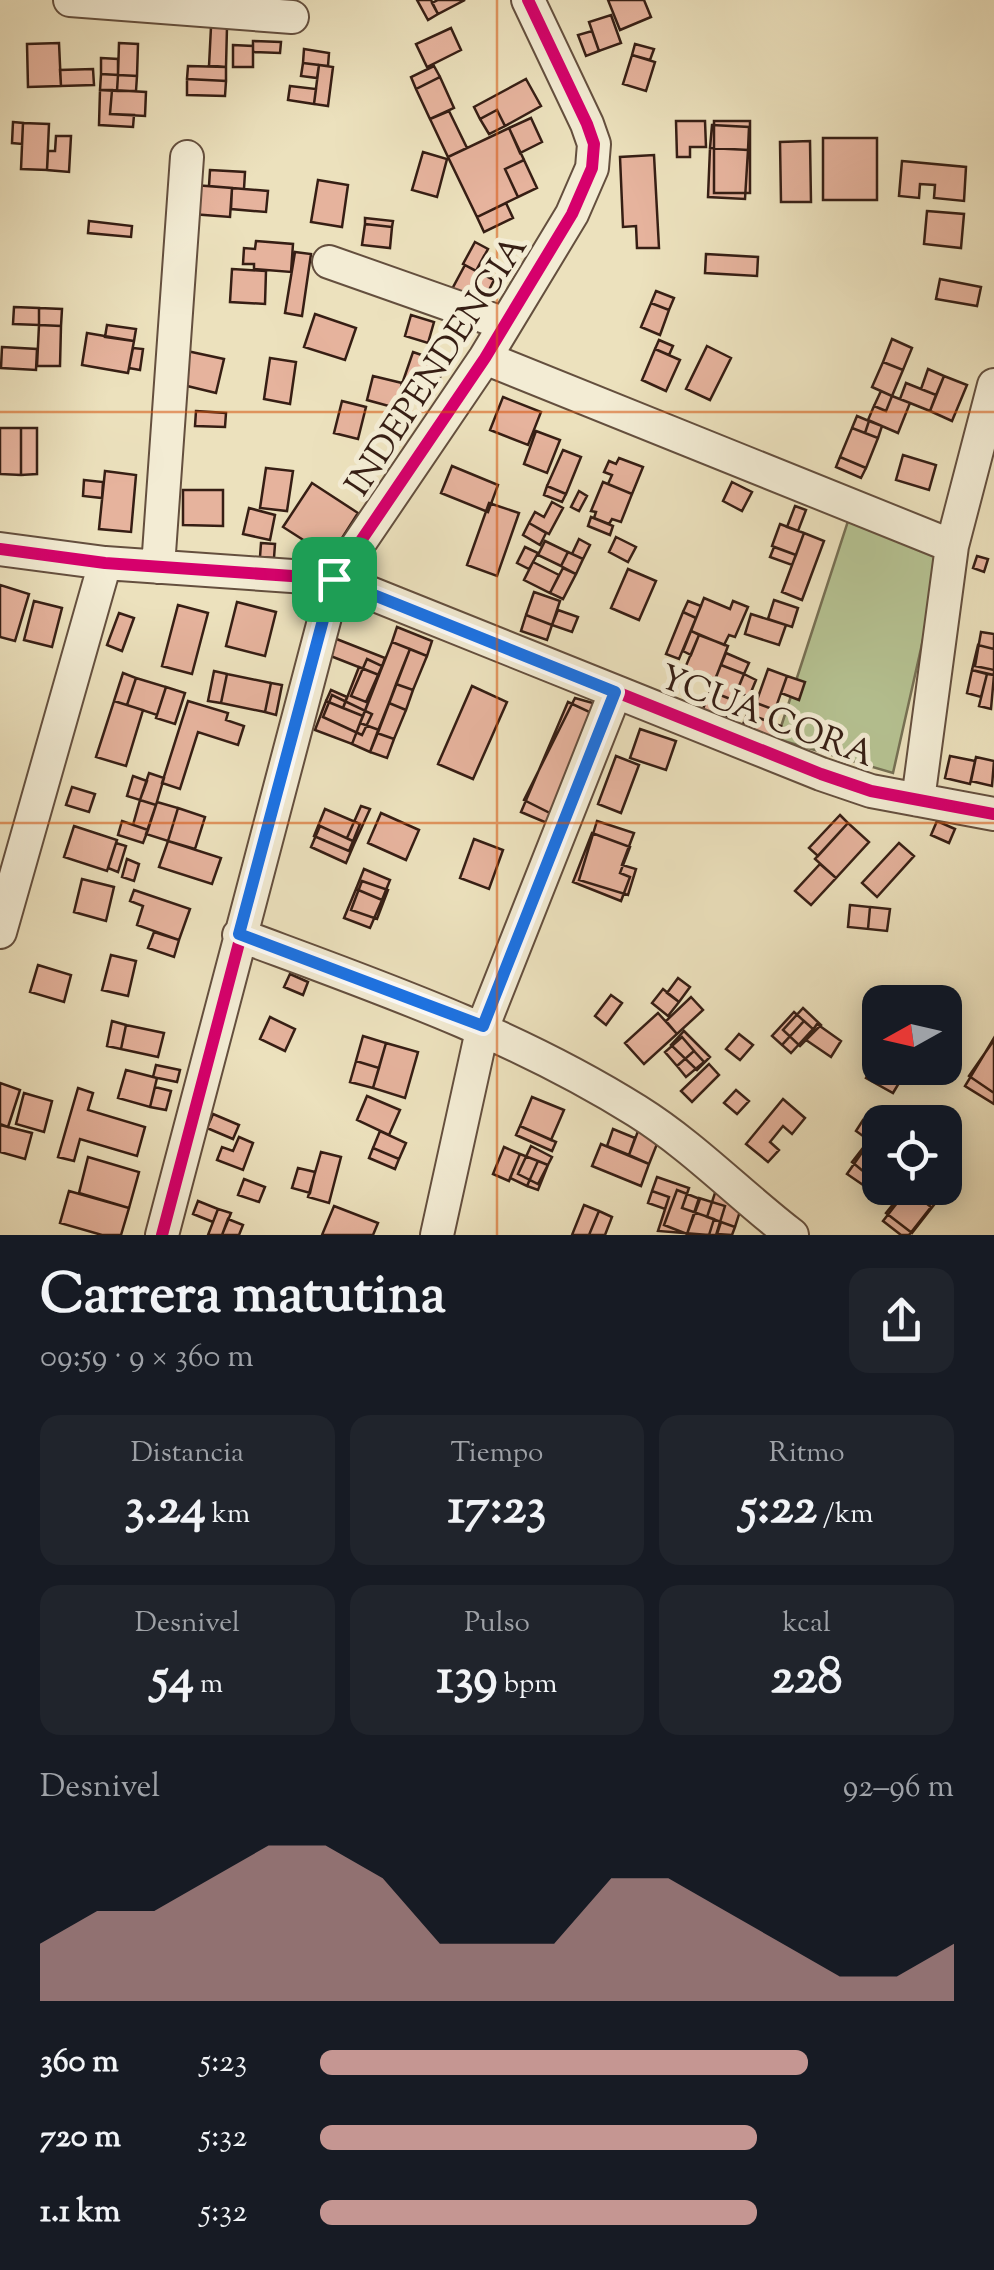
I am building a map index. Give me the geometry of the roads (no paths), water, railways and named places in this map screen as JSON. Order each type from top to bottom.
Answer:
[{"type":"street","points":[[70,0],[292,17]]},
{"type":"street","name":"INDEPENDENCIA","points":[[162,1235],[334,579],[486,358],[572,214],[592,168],[594,144],[528,0]]},
{"type":"street","points":[[158,568],[187,157]]},
{"type":"street","points":[[329,262],[505,324]]},
{"type":"street","points":[[486,358],[952,546]]},
{"type":"street","points":[[918,800],[952,546],[994,385]]},
{"type":"street","name":"YCUA CORA","points":[[0,549],[158,568],[334,579],[820,774],[872,791],[994,814]]},
{"type":"street","points":[[0,932],[105,563]]},
{"type":"street","points":[[437,1235],[483,1026],[615,692]]},
{"type":"street","points":[[239,934],[483,1026],[640,1112],[761,1224],[792,1235]]}]
